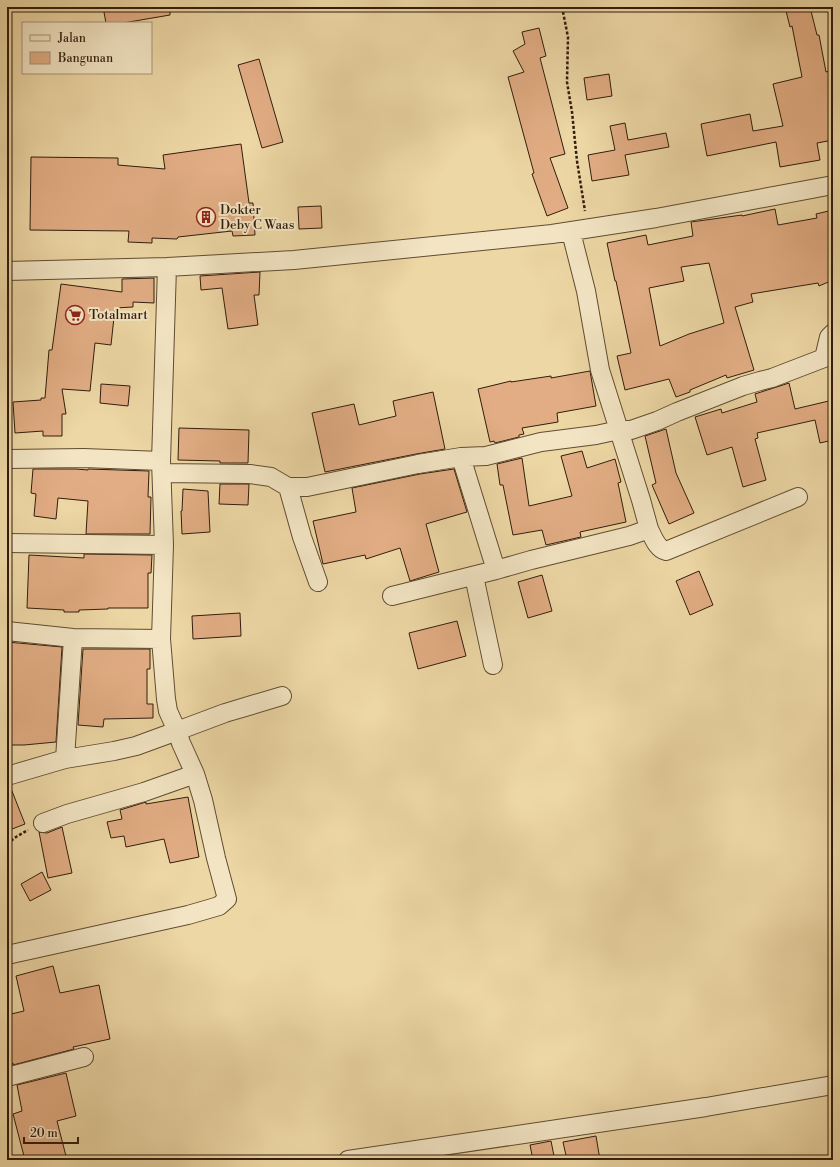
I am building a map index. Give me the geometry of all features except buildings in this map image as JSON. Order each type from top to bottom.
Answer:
[{"type":"street","points":[[7,271],[167,267],[294,260],[571,232],[656,218],[833,185]]},
{"type":"street","points":[[571,232],[586,291],[600,370],[649,529],[658,547],[666,551],[798,497]]},
{"type":"street","points":[[7,955],[188,915],[219,906],[227,899],[203,800],[195,774],[168,711],[166,699],[161,639],[164,544],[162,467],[167,267]]},
{"type":"street","points":[[7,460],[84,458],[162,467],[250,474],[271,477],[288,487],[307,487],[418,464],[461,457],[486,456],[541,442],[596,435],[619,430],[631,430],[743,386],[772,378],[824,358],[829,337],[833,333]]},
{"type":"street","points":[[461,457],[496,570]]},
{"type":"street","points":[[288,487],[302,537],[318,582]]},
{"type":"street","points":[[392,596],[629,536],[649,529]]},
{"type":"street","points":[[7,543],[164,544]]},
{"type":"street","points":[[474,576],[493,665]]},
{"type":"street","points":[[7,631],[74,638],[161,639]]},
{"type":"street","points":[[65,759],[74,638]]},
{"type":"street","points":[[7,776],[65,759],[136,746],[225,713],[282,696]]},
{"type":"street","points":[[43,823],[67,814],[144,792],[195,774]]},
{"type":"street","points":[[7,1077],[84,1057]]},
{"type":"street","points":[[348,1160],[706,1107],[833,1085]]},
{"type":"path","points":[[562,7],[568,37],[567,82],[588,230]]},
{"type":"path","points":[[7,844],[16,837],[43,823]]},
{"type":"place","name":"Dokter Deby C Waas","points":[[206,217]]},
{"type":"place","name":"Totalmart","points":[[75,315]]}]
